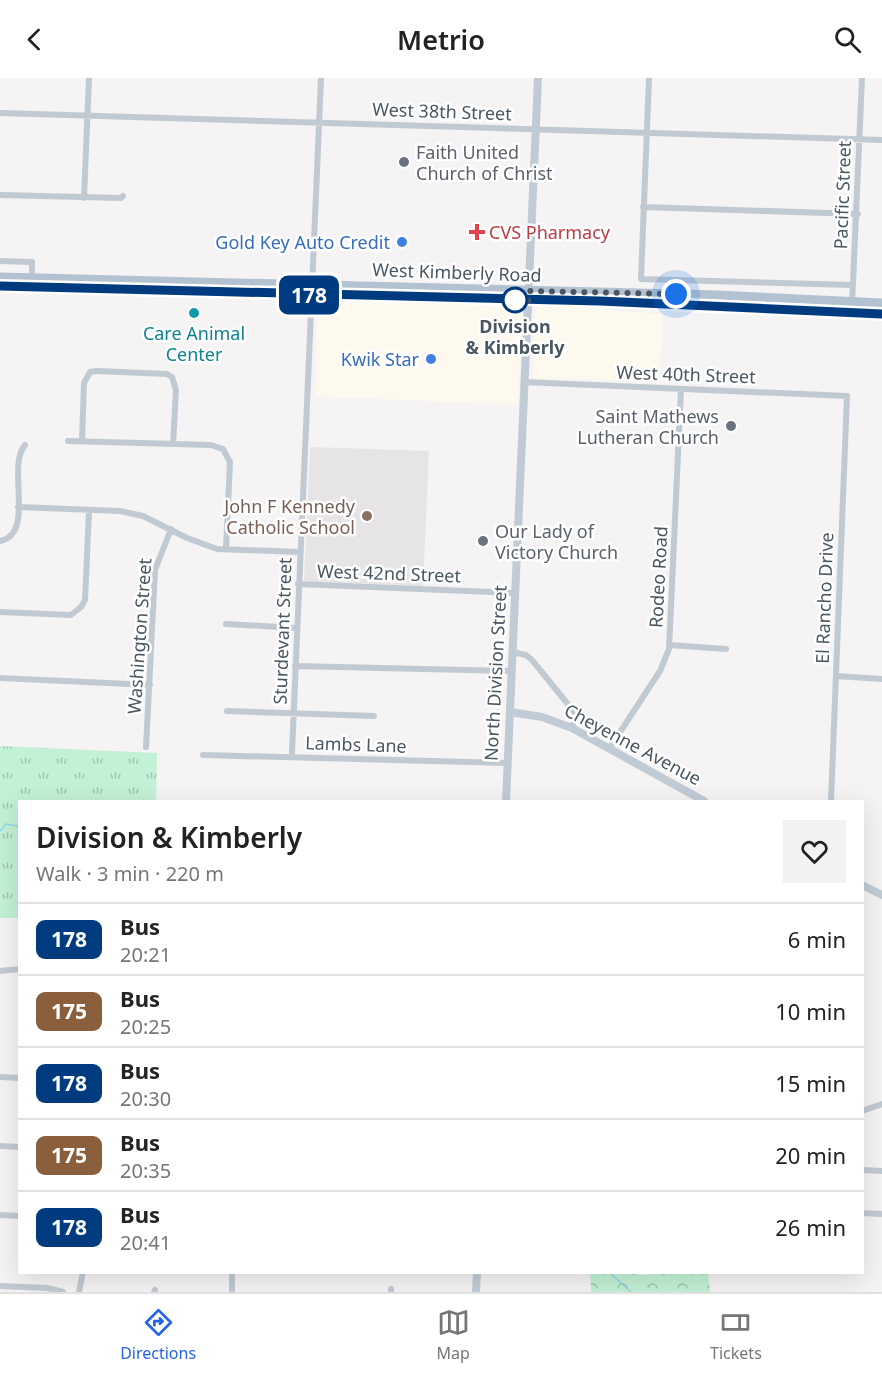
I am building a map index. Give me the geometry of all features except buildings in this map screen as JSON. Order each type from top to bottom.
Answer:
[{"type":"main road","name":"North Division Street","points":[[506,800],[538,78]]},
{"type":"main road","name":"West Kimberly Road","points":[[0,277],[313,285],[882,314]]},
{"type":"main road","name":"West Kimberly Road","points":[[0,286],[312,295],[529,296],[882,303]]},
{"type":"main road","name":"Cheyenne Avenue","points":[[510,712],[542,717],[572,728],[702,800]]},
{"type":"main road","points":[[864,886],[882,895]]},
{"type":"main road","points":[[476,1292],[477,1274]]},
{"type":"street","points":[[84,198],[89,78]]},
{"type":"street","name":"Sturdevant Street","points":[[292,753],[321,78]]},
{"type":"street","points":[[649,78],[640,279],[853,285]]},
{"type":"street","name":"Pacific Street","points":[[852,313],[862,78]]},
{"type":"street","name":"West 38th Street","points":[[0,113],[882,140]]},
{"type":"street","points":[[0,195],[84,198],[121,198],[123,196]]},
{"type":"street","points":[[643,207],[858,214]]},
{"type":"street","points":[[0,261],[32,262],[32,278]]},
{"type":"street","points":[[82,441],[84,382],[90,372],[167,374],[172,377],[176,390],[173,444]]},
{"type":"street","name":"West 40th Street","points":[[524,382],[847,396]]},
{"type":"street","name":"Rodeo Road","points":[[609,749],[660,671],[669,645],[681,388]]},
{"type":"street","name":"El Rancho Drive","points":[[831,800],[847,396]]},
{"type":"street","points":[[68,441],[211,445],[223,448],[228,455],[226,549]]},
{"type":"street","points":[[0,541],[14,533],[17,526],[19,458],[25,445]]},
{"type":"street","points":[[18,507],[120,511],[143,516],[203,545],[226,549],[300,552]]},
{"type":"street","points":[[0,612],[71,615],[81,607],[85,600],[89,511]]},
{"type":"street","name":"Washington Street","points":[[146,747],[155,570],[171,529]]},
{"type":"street","name":"West 42nd Street","points":[[298,584],[514,593]]},
{"type":"street","points":[[226,624],[296,628]]},
{"type":"street","points":[[669,645],[726,649]]},
{"type":"street","points":[[512,652],[526,655],[532,660],[576,714],[572,728]]},
{"type":"street","points":[[295,666],[511,671]]},
{"type":"street","points":[[836,676],[882,678]]},
{"type":"street","points":[[0,678],[150,685]]},
{"type":"street","points":[[227,711],[374,716]]},
{"type":"street","name":"Lambs Lane","points":[[203,754],[507,763]]},
{"type":"street","points":[[0,970],[18,969]]},
{"type":"street","points":[[0,1077],[18,1078]]},
{"type":"street","points":[[864,1110],[882,1104]]},
{"type":"street","points":[[0,1146],[18,1147]]},
{"type":"street","points":[[864,1170],[882,1171]]},
{"type":"street","points":[[864,1213],[882,1214]]},
{"type":"street","points":[[0,1215],[18,1216]]},
{"type":"street","points":[[79,1292],[83,1274]]},
{"type":"street","points":[[232,1274],[232,1292]]},
{"type":"street","points":[[0,1286],[47,1288],[63,1292]]},
{"type":"shaded area","points":[[317,299],[522,304],[518,405],[315,396]]},
{"type":"shaded area","points":[[535,304],[663,314],[659,382],[533,378]]},
{"type":"shaded area","name":"John F Kennedy Catholic School","points":[[310,447],[429,451],[423,586],[304,581]]},
{"type":"green space","points":[[0,746],[157,753],[156,800],[18,800],[18,918],[0,918]]},
{"type":"green space","points":[[590,1274],[708,1274],[710,1292],[591,1292]]},
{"type":"waterway","points":[[0,831],[6,824],[18,827]]},
{"type":"waterway","points":[[611,1274],[631,1292]]},
{"type":"bus line","name":"178","points":[[0,286],[600,301],[750,306],[882,314]]},
{"type":"place","name":"Faith United Church of Christ","points":[[404,162]]},
{"type":"place","name":"CVS Pharmacy","points":[[477,232]]},
{"type":"place","name":"Gold Key Auto Credit","points":[[402,242]]},
{"type":"place","name":"Division & Kimberly","points":[[515,300]]},
{"type":"place","name":"Care Animal Center","points":[[194,313]]},
{"type":"place","name":"Kwik Star","points":[[431,359]]},
{"type":"place","name":"Saint Mathews Lutheran Church","points":[[731,426]]},
{"type":"place","name":"John F Kennedy Catholic School","points":[[367,516]]},
{"type":"place","name":"Our Lady of Victory Church","points":[[483,541]]},
{"type":"route","points":[[515,300],[511,300],[528,301],[529,291],[676,294]]}]
